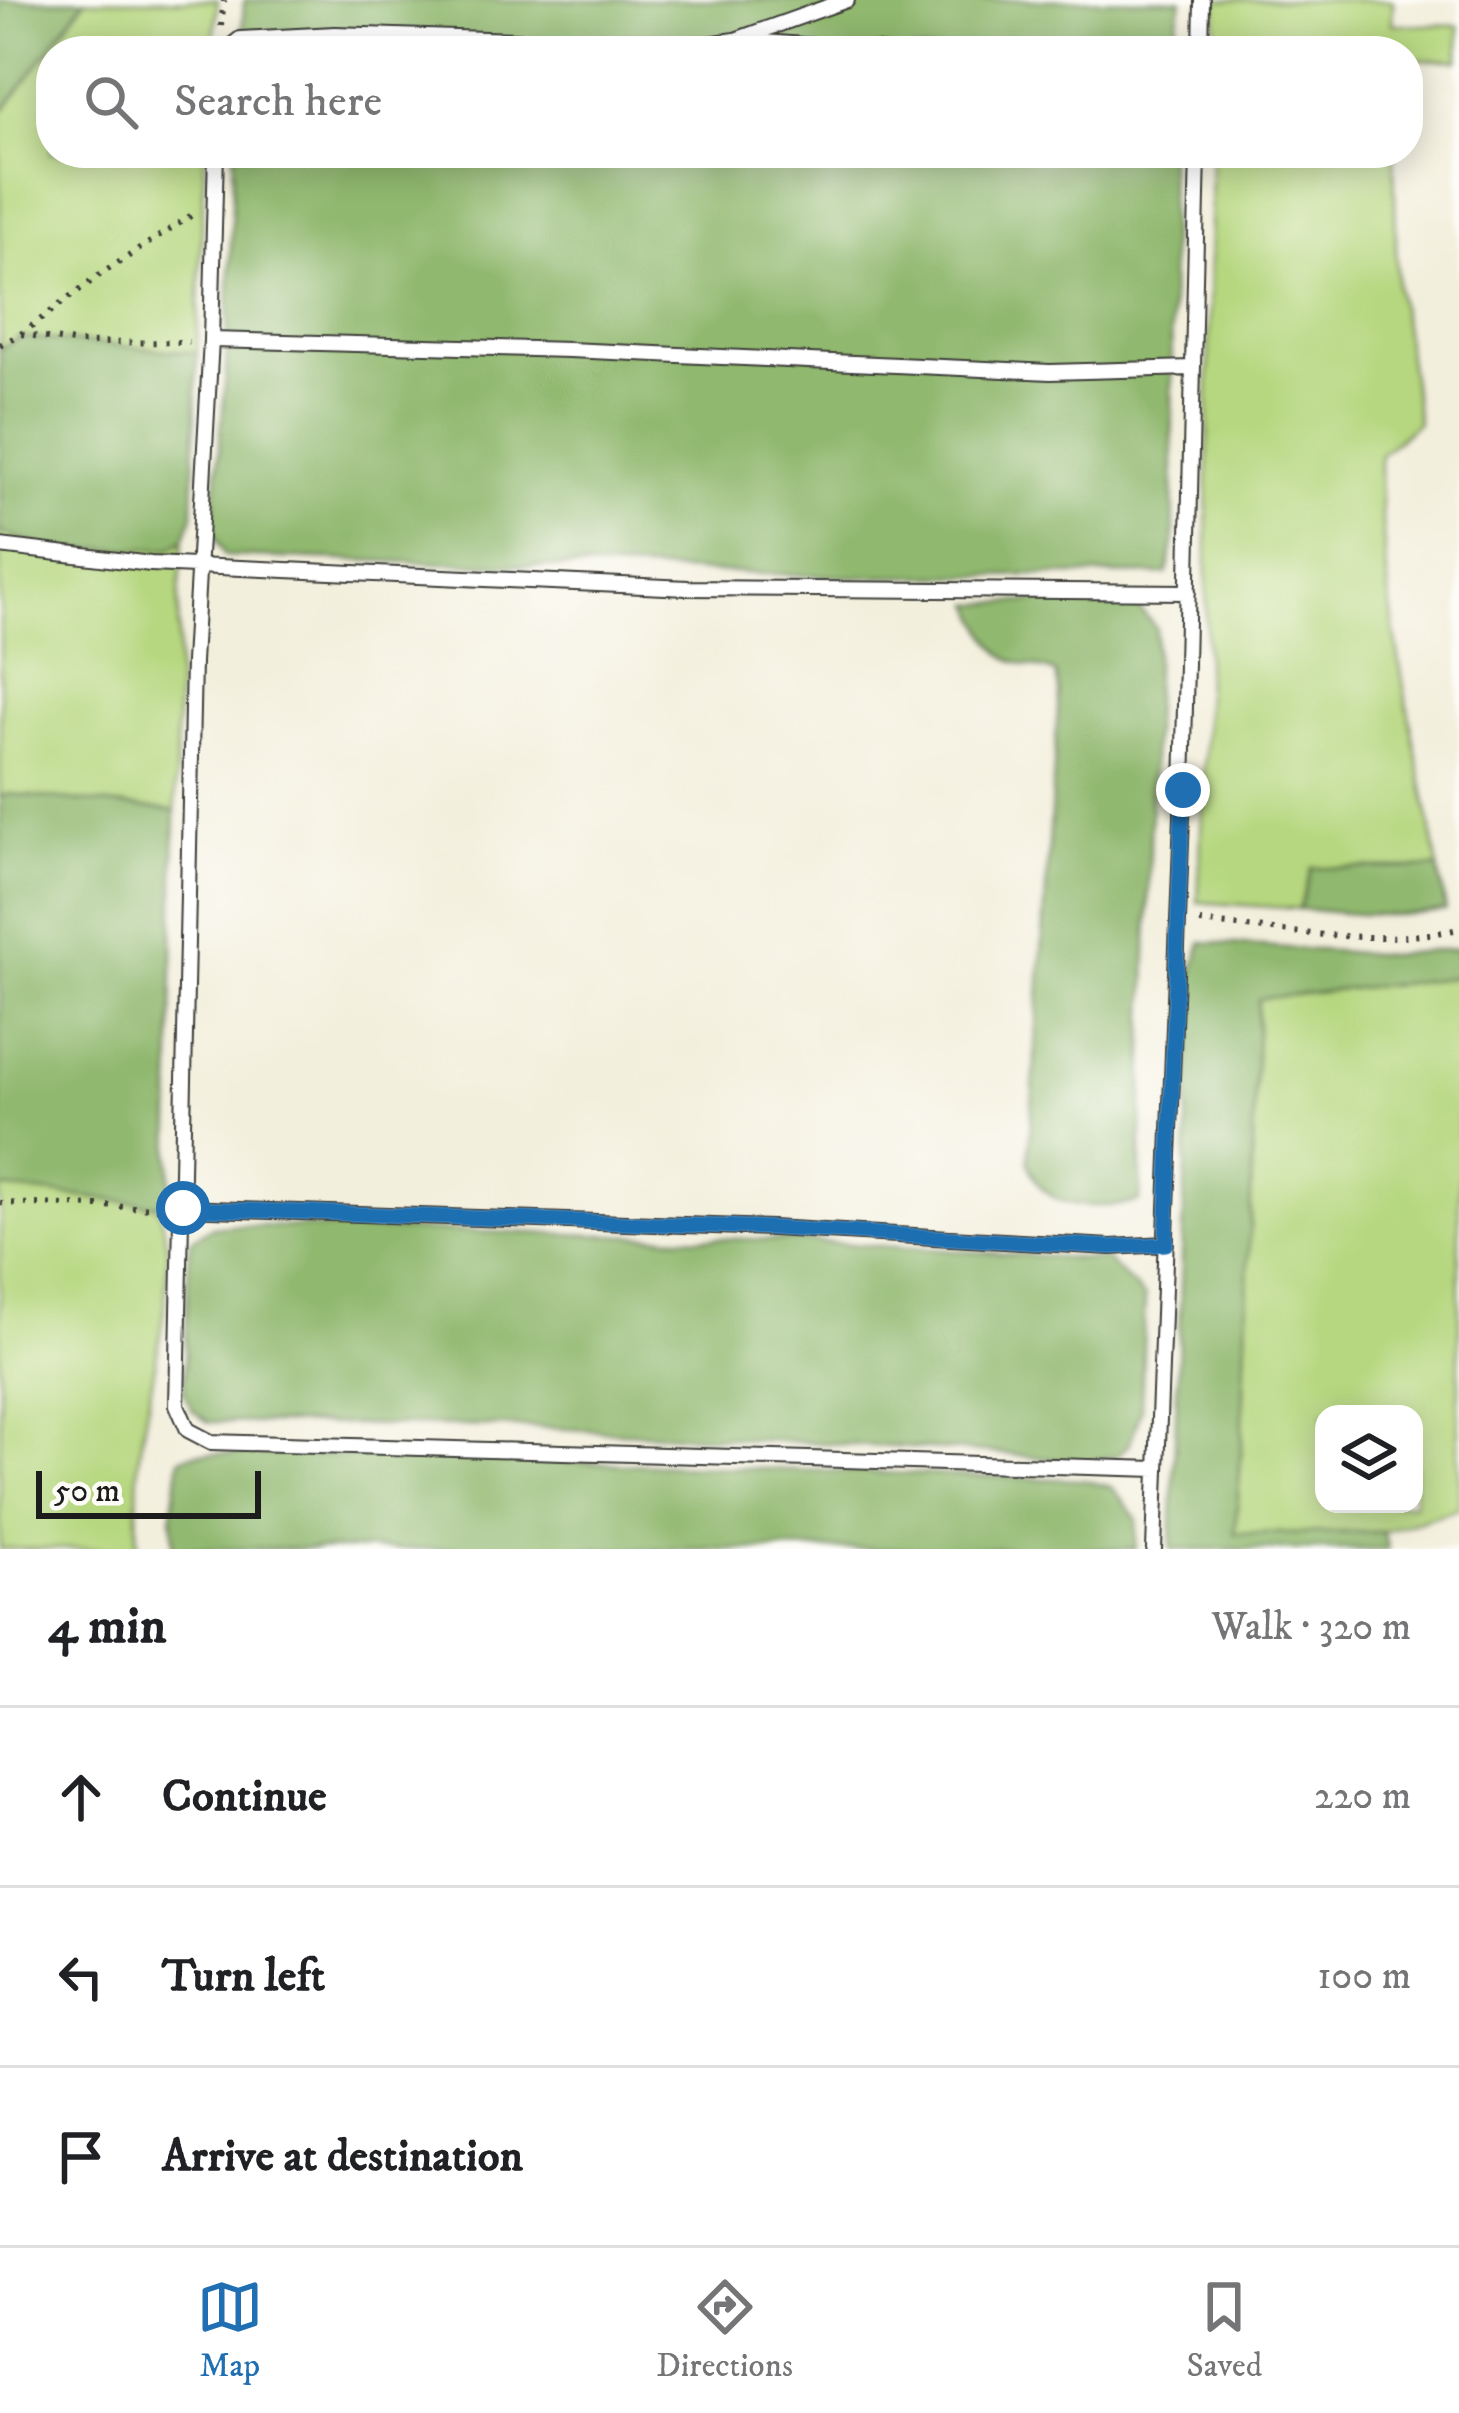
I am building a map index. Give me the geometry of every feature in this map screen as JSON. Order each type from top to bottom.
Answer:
[{"type":"lane","points":[[746,36],[847,0]]},
{"type":"lane","points":[[1201,36],[1202,0]]},
{"type":"lane","points":[[297,36],[395,36]]},
{"type":"lane","points":[[216,168],[199,564],[177,1405],[188,1430],[211,1442],[1157,1469]]},
{"type":"lane","points":[[1154,1549],[1178,920],[1198,168]]},
{"type":"lane","points":[[211,340],[546,349],[1050,372],[1193,368]]},
{"type":"lane","points":[[0,546],[151,564],[688,588],[1188,592]]},
{"type":"lane","points":[[183,1208],[772,1228],[1111,1247],[1166,1244]]},
{"type":"path","points":[[0,345],[215,199]]},
{"type":"path","points":[[21,334],[80,344],[211,340]]},
{"type":"path","points":[[1178,920],[1324,934],[1431,935],[1459,929]]},
{"type":"path","points":[[0,1203],[183,1208]]},
{"type":"green space","points":[[0,0],[85,0],[59,36],[36,36],[36,67],[0,110]]},
{"type":"green space","points":[[85,0],[218,0],[214,36],[59,36]]},
{"type":"green space","points":[[244,0],[1182,0],[1175,36],[242,36]]},
{"type":"green space","points":[[1217,0],[1393,0],[1392,24],[1459,26],[1459,60],[1423,60],[1423,36],[1216,36]]},
{"type":"green space","points":[[36,67],[36,168],[204,168],[197,353],[20,337],[0,349],[0,110]]},
{"type":"green space","points":[[233,168],[1169,168],[1174,540],[1167,574],[858,577],[225,556],[212,530],[226,374]]},
{"type":"green space","points":[[1211,168],[1394,168],[1397,286],[1418,422],[1380,455],[1381,507],[1400,663],[1438,868],[1312,868],[1299,909],[1198,902],[1205,741]]},
{"type":"green space","points":[[20,337],[197,353],[193,516],[184,539],[171,548],[55,550],[0,532],[0,349]]},
{"type":"green space","points":[[0,532],[55,550],[171,548],[184,539],[175,811],[10,794],[0,797]]},
{"type":"green space","points":[[1115,597],[1139,608],[1156,628],[1140,1201],[1095,1206],[1051,1196],[1028,1163],[1059,692],[1056,673],[1006,657],[986,633],[973,604]]},
{"type":"green space","points":[[10,794],[175,811],[170,1193],[156,1205],[0,1188],[0,797]]},
{"type":"green space","points":[[1312,868],[1438,868],[1446,910],[1391,915],[1299,909]]},
{"type":"green space","points":[[1202,942],[1390,955],[1459,948],[1459,977],[1258,999],[1235,1533],[1383,1532],[1388,1549],[1171,1549],[1193,971]]},
{"type":"green space","points":[[1459,977],[1459,1509],[1383,1532],[1235,1534],[1258,998]]},
{"type":"green space","points":[[0,1188],[156,1205],[164,1229],[166,1291],[139,1455],[137,1549],[0,1549]]},
{"type":"green space","points":[[212,1227],[786,1240],[1107,1260],[1145,1297],[1141,1410],[1130,1443],[1117,1456],[1081,1462],[985,1452],[531,1427],[208,1422],[193,1411],[184,1393],[189,1251],[193,1238]]},
{"type":"green space","points":[[195,1453],[1083,1480],[1112,1487],[1137,1518],[1136,1549],[174,1549],[172,1515],[180,1459]]},
{"type":"route","points":[[183,1208],[772,1228],[1111,1247],[1166,1244],[1183,790]]}]
